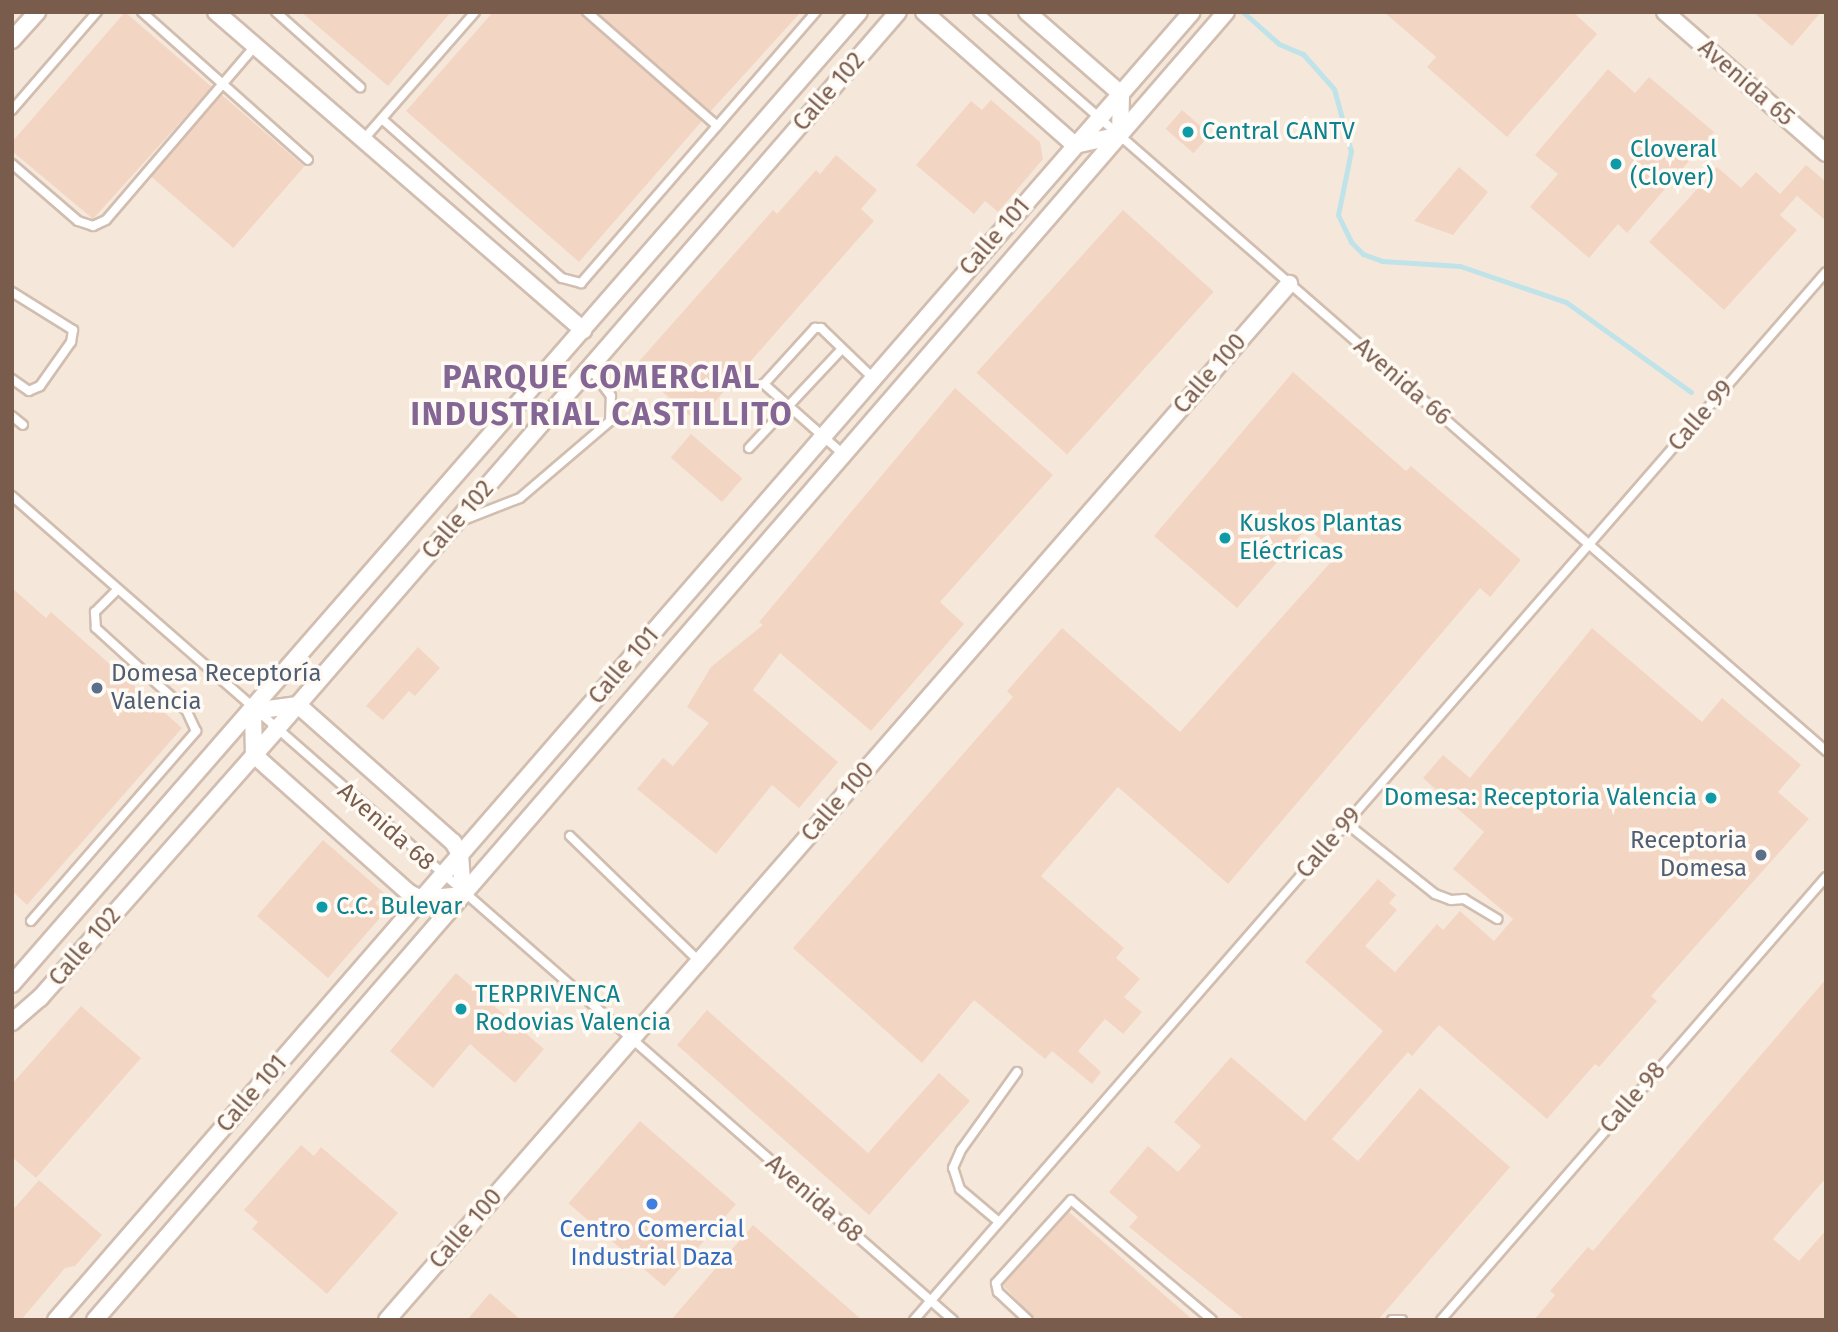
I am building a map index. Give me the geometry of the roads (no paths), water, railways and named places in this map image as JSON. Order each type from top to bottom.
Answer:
[{"type":"street","points":[[12,40],[37,12]]},
{"type":"street","points":[[216,12],[583,330]]},
{"type":"street","name":"Calle 102","points":[[12,984],[253,711],[859,12]]},
{"type":"street","name":"Calle 102","points":[[12,1022],[40,998],[298,705],[898,12]]},
{"type":"street","points":[[924,12],[1075,145],[1119,135],[1121,94],[1027,12]]},
{"type":"street","name":"Calle 101","points":[[95,1320],[1226,12]]},
{"type":"street","name":"Avenida 65","points":[[1665,12],[1826,153]]},
{"type":"street","name":"Calle 101","points":[[56,1320],[1191,14]]},
{"type":"street","name":"Calle 100","points":[[387,1320],[1289,284]]},
{"type":"street","points":[[298,705],[453,842],[460,854],[463,895],[421,900],[254,755],[253,711],[298,705]]},
{"type":"street","points":[[196,1159],[219,1177]]},
{"type":"lane","points":[[12,110],[97,12]]},
{"type":"lane","points":[[142,12],[308,160]]},
{"type":"lane","points":[[276,12],[360,87]]},
{"type":"lane","points":[[363,140],[475,12]]},
{"type":"lane","points":[[587,12],[718,126]]},
{"type":"lane","points":[[382,118],[571,283],[588,277],[816,12]]},
{"type":"lane","name":"Avenida 66","points":[[978,12],[1826,751]]},
{"type":"lane","points":[[12,164],[78,221],[93,226],[106,220],[255,46]]},
{"type":"lane","name":"Calle 99","points":[[914,1320],[1826,272]]},
{"type":"lane","points":[[12,292],[73,330],[71,342],[40,386],[30,391],[12,379]]},
{"type":"lane","points":[[844,454],[787,409],[764,384],[807,337],[821,328],[873,378]]},
{"type":"lane","points":[[749,448],[842,349]]},
{"type":"lane","points":[[456,523],[520,498],[610,421],[611,396],[590,368]]},
{"type":"lane","points":[[12,416],[23,425]]},
{"type":"lane","name":"Avenida 68","points":[[12,496],[275,731],[953,1320]]},
{"type":"lane","points":[[31,921],[196,731],[186,710],[96,628],[95,612],[117,590]]},
{"type":"lane","points":[[1346,823],[1435,894],[1451,900],[1464,899],[1497,919]]},
{"type":"lane","points":[[569,836],[699,961]]},
{"type":"lane","name":"Calle 98","points":[[1441,1320],[1826,877]]},
{"type":"lane","points":[[999,1222],[960,1189],[953,1168],[961,1150],[1017,1072]]},
{"type":"lane","points":[[1028,1320],[998,1292],[996,1283],[1071,1200],[1212,1320]]},
{"type":"lane","points":[[1392,1320],[1402,1320]]},
{"type":"waterway","points":[[1243,12],[1279,44],[1303,54],[1334,89],[1351,151],[1338,215],[1351,242],[1363,254],[1382,261],[1460,266],[1566,302],[1691,392]]},
{"type":"place","name":"Central CANTV","points":[[1188,132]]},
{"type":"place","name":"Cloveral (Clover)","points":[[1616,164]]},
{"type":"place","name":"Kuskos Plantas Eléctricas","points":[[1225,538]]},
{"type":"place","name":"Domesa Receptoría Valencia","points":[[97,688]]},
{"type":"place","name":"Domesa: Receptoria Valencia","points":[[1711,798]]},
{"type":"place","name":"Receptoria Domesa","points":[[1761,855]]},
{"type":"place","name":"C.C. Bulevar","points":[[322,907]]},
{"type":"place","name":"TERPRIVENCA Rodovias Valencia","points":[[461,1009]]},
{"type":"place","name":"Centro Comercial Industrial Daza","points":[[652,1204]]},
{"type":"district","name":"PARQUE COMERCIAL INDUSTRIAL CASTILLITO","points":[[602,396]]}]
